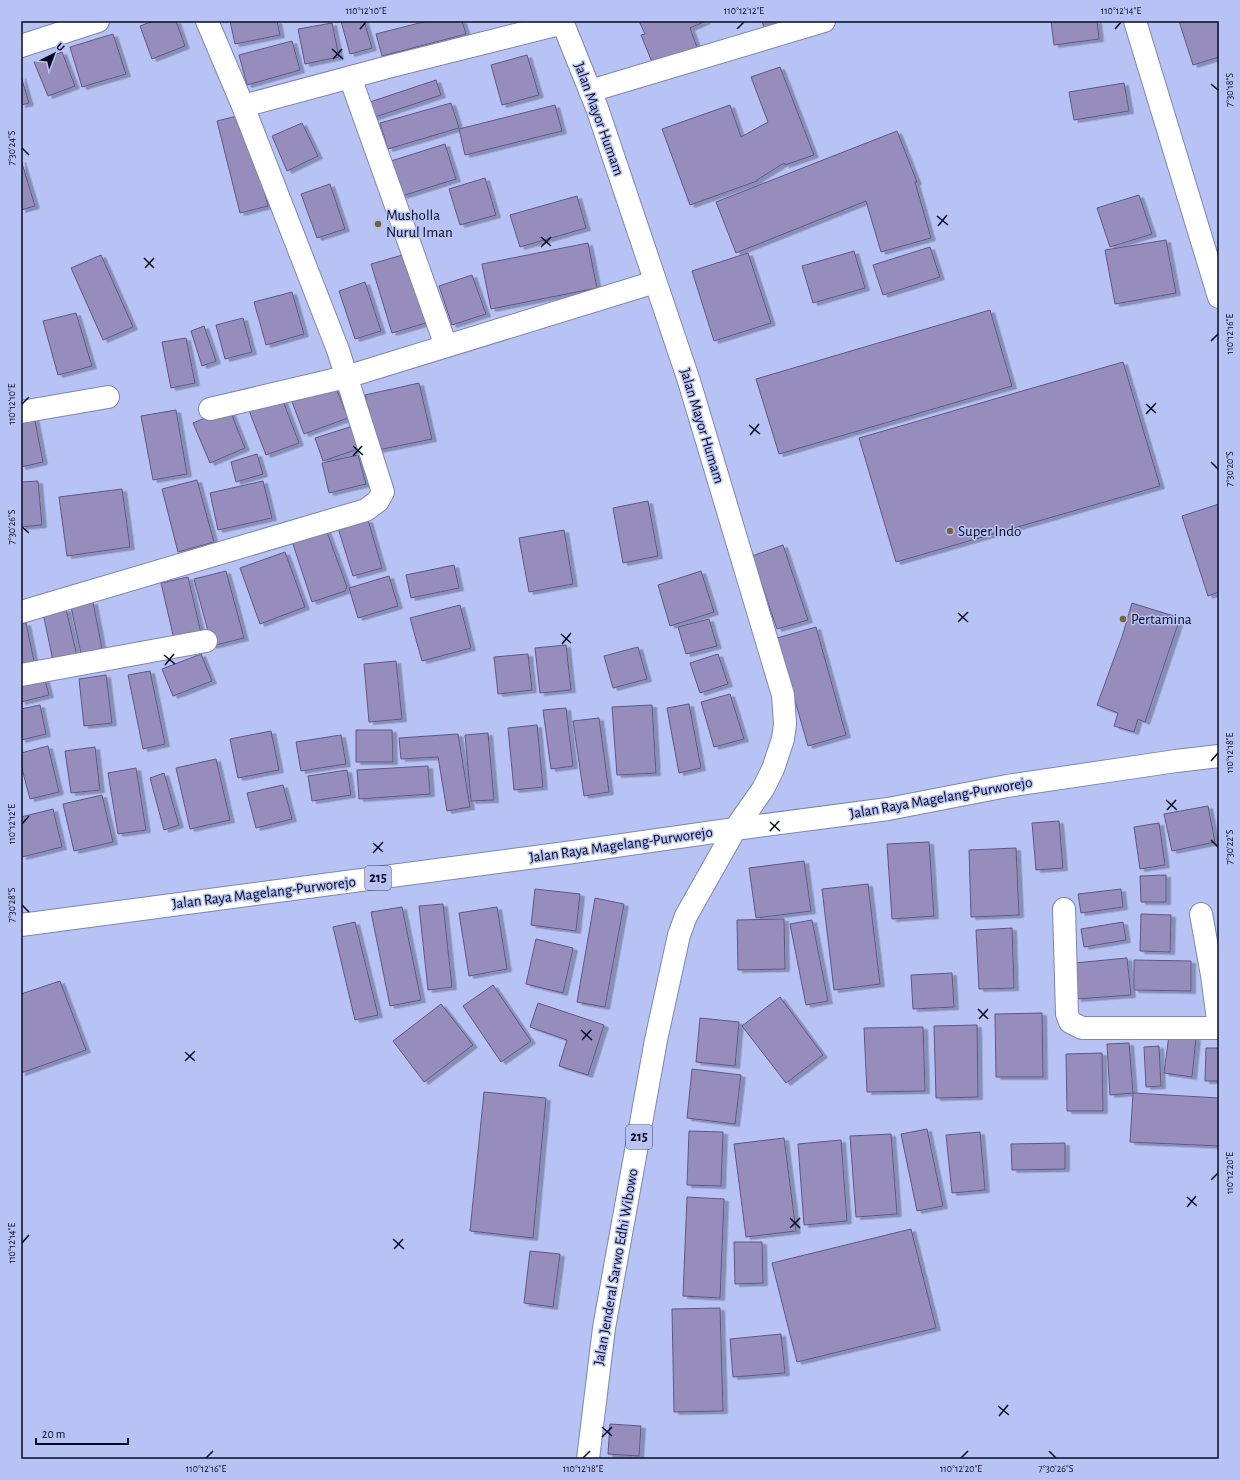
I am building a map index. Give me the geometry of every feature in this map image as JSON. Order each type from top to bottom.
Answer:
[{"type":"street","points":[[21,46],[98,21]]},
{"type":"street","points":[[21,612],[366,510],[378,501],[383,492],[338,350],[243,106],[207,21]]},
{"type":"street","points":[[590,91],[824,21]]},
{"type":"street","points":[[1135,21],[1219,297]]},
{"type":"street","points":[[243,106],[562,22]]},
{"type":"street","name":"Jalan Mayor Humam","points":[[562,22],[599,115],[689,382],[783,695],[785,724],[783,739],[776,764],[763,789],[735,829]]},
{"type":"street","points":[[350,77],[446,346]]},
{"type":"street","points":[[210,409],[346,376],[655,282]]},
{"type":"street","points":[[21,412],[108,397]]},
{"type":"street","points":[[21,676],[206,641]]},
{"type":"street","name":"Jalan Raya Magelang-Purworejo","points":[[21,925],[888,809],[1007,786],[1219,756]]},
{"type":"street","name":"Jalan Jenderal Sarwo Edhi Wibowo","points":[[588,1459],[604,1328],[656,1040],[676,949],[686,916],[735,829]]},
{"type":"street","points":[[1064,909],[1067,1014],[1070,1022],[1082,1028],[1219,1028],[1212,975],[1201,914]]},
{"type":"building","points":[[153,21],[176,21],[185,46],[152,59],[140,26]]},
{"type":"building","points":[[230,21],[277,21],[280,35],[235,44]]},
{"type":"building","points":[[341,21],[364,21],[372,48],[350,54]]},
{"type":"building","points":[[427,21],[462,21],[466,34],[382,56],[376,34]]},
{"type":"building","points":[[639,21],[706,21],[690,28],[698,50],[654,67],[641,35],[645,34]]},
{"type":"building","points":[[762,21],[797,21],[766,34]]},
{"type":"building","points":[[1051,21],[1097,21],[1099,39],[1054,45]]},
{"type":"building","points":[[1179,21],[1219,21],[1219,57],[1193,65]]},
{"type":"building","points":[[332,23],[339,57],[305,64],[298,29]]},
{"type":"building","points":[[113,34],[126,74],[82,87],[70,47]]},
{"type":"building","points":[[292,41],[300,70],[247,85],[239,55]]},
{"type":"building","points":[[62,52],[75,86],[48,96],[34,62]]},
{"type":"building","points":[[527,55],[539,95],[502,105],[491,65]]},
{"type":"building","points":[[780,67],[814,155],[785,165],[784,163],[757,181],[690,205],[662,129],[730,105],[741,137],[768,122],[751,77]]},
{"type":"building","points":[[21,76],[29,103],[21,105]]},
{"type":"building","points":[[436,80],[441,95],[372,118],[367,103]]},
{"type":"building","points":[[1124,83],[1129,111],[1074,120],[1069,92]]},
{"type":"building","points":[[451,103],[459,128],[388,149],[380,123]]},
{"type":"building","points":[[555,105],[562,131],[465,155],[459,129]]},
{"type":"building","points":[[245,114],[268,206],[240,213],[217,121]]},
{"type":"building","points":[[302,123],[318,156],[287,171],[272,136]]},
{"type":"building","points":[[897,131],[917,182],[915,182],[931,238],[881,252],[866,201],[736,253],[716,202]]},
{"type":"building","points":[[445,144],[456,179],[402,196],[391,161]]},
{"type":"building","points":[[21,160],[35,206],[21,210]]},
{"type":"building","points":[[485,178],[496,215],[460,225],[449,189]]},
{"type":"building","points":[[330,184],[345,229],[317,238],[301,194]]},
{"type":"building","points":[[1139,195],[1152,234],[1110,247],[1097,208]]},
{"type":"building","points":[[577,196],[586,228],[520,247],[510,215]]},
{"type":"building","points":[[1166,240],[1176,293],[1115,304],[1105,250]]},
{"type":"building","points":[[588,243],[597,288],[491,309],[482,264]]},
{"type":"building","points":[[930,247],[940,277],[883,295],[873,265]]},
{"type":"building","points":[[854,251],[865,288],[813,303],[802,266]]},
{"type":"building","points":[[748,253],[771,323],[714,341],[692,271]]},
{"type":"building","points":[[406,254],[426,323],[392,333],[371,264]]},
{"type":"building","points":[[101,255],[133,327],[103,340],[71,268]]},
{"type":"building","points":[[472,275],[486,314],[452,325],[439,286]]},
{"type":"building","points":[[365,282],[381,331],[355,339],[339,291]]},
{"type":"building","points":[[292,292],[304,334],[266,345],[254,302]]},
{"type":"building","points":[[990,310],[1012,386],[779,454],[756,379]]},
{"type":"building","points":[[76,313],[92,366],[58,375],[43,321]]},
{"type":"building","points":[[243,318],[252,352],[225,359],[216,325]]},
{"type":"building","points":[[204,326],[216,361],[202,366],[191,331]]},
{"type":"building","points":[[186,338],[195,383],[171,388],[162,342]]},
{"type":"building","points":[[1123,362],[1160,486],[896,562],[859,438]]},
{"type":"building","points":[[334,383],[348,418],[304,434],[291,399]]},
{"type":"building","points":[[419,383],[432,439],[378,450],[365,395]]},
{"type":"building","points":[[280,393],[299,443],[266,455],[247,405]]},
{"type":"building","points":[[229,408],[245,448],[210,463],[193,423]]},
{"type":"building","points":[[176,410],[187,474],[153,480],[141,416]]},
{"type":"building","points":[[34,416],[43,462],[21,467],[21,418]]},
{"type":"building","points":[[353,426],[361,448],[323,461],[315,438]]},
{"type":"building","points":[[257,454],[263,474],[236,482],[231,462]]},
{"type":"building","points":[[358,455],[366,484],[329,493],[322,463]]},
{"type":"building","points":[[197,480],[214,542],[178,552],[162,489]]},
{"type":"building","points":[[38,481],[42,525],[21,527],[21,482]]},
{"type":"building","points":[[263,481],[272,518],[218,530],[210,493]]},
{"type":"building","points":[[122,489],[130,547],[67,556],[59,497]]},
{"type":"building","points":[[648,501],[658,556],[623,563],[613,508]]},
{"type":"building","points":[[1219,504],[1219,592],[1208,596],[1182,516]]},
{"type":"building","points":[[368,520],[382,568],[353,576],[338,528]]},
{"type":"building","points":[[324,524],[347,587],[345,591],[312,602],[290,535]]},
{"type":"building","points":[[564,530],[573,584],[529,592],[519,538]]},
{"type":"building","points":[[783,545],[808,620],[777,629],[752,556]]},
{"type":"building","points":[[285,552],[305,607],[260,624],[240,568]]},
{"type":"building","points":[[454,565],[459,588],[411,598],[406,575]]},
{"type":"building","points":[[226,571],[244,638],[212,646],[194,579]]},
{"type":"building","points":[[701,571],[714,612],[670,626],[658,585]]},
{"type":"building","points":[[389,576],[398,606],[358,618],[349,588]]},
{"type":"building","points":[[188,577],[201,633],[174,639],[161,583]]},
{"type":"building","points":[[93,602],[103,654],[82,658],[71,607]]},
{"type":"building","points":[[1132,603],[1180,618],[1145,722],[1138,719],[1134,732],[1114,726],[1118,713],[1097,705],[1122,637]]},
{"type":"building","points":[[460,605],[471,648],[422,661],[410,618]]},
{"type":"building","points":[[66,609],[77,656],[53,661],[43,613]]},
{"type":"building","points":[[709,619],[717,646],[686,654],[678,627]]},
{"type":"building","points":[[26,623],[35,666],[21,668],[21,624]]},
{"type":"building","points":[[816,627],[846,735],[808,746],[777,638]]},
{"type":"building","points":[[566,645],[571,690],[540,693],[535,648]]},
{"type":"building","points":[[638,647],[647,679],[613,688],[604,656]]},
{"type":"building","points":[[201,654],[212,681],[173,696],[162,669]]},
{"type":"building","points":[[528,654],[532,690],[498,694],[494,657]]},
{"type":"building","points":[[718,654],[728,684],[700,693],[690,663]]},
{"type":"building","points":[[396,661],[402,719],[369,722],[364,664]]},
{"type":"building","points":[[150,671],[165,744],[143,749],[128,675]]},
{"type":"building","points":[[43,673],[49,695],[21,702],[21,678]]},
{"type":"building","points":[[106,675],[112,723],[84,726],[79,679]]},
{"type":"building","points":[[730,694],[744,739],[714,747],[701,702]]},
{"type":"building","points":[[689,704],[701,768],[679,773],[667,708]]},
{"type":"building","points":[[40,705],[46,734],[21,740],[21,709]]},
{"type":"building","points":[[652,705],[656,773],[617,775],[612,707]]},
{"type":"building","points":[[566,708],[573,766],[551,769],[543,710]]},
{"type":"building","points":[[599,718],[609,792],[584,796],[573,721]]},
{"type":"building","points":[[537,725],[543,787],[514,790],[508,728]]},
{"type":"building","points":[[356,730],[392,730],[393,762],[356,762]]},
{"type":"building","points":[[271,731],[279,770],[238,778],[230,739]]},
{"type":"building","points":[[488,733],[494,800],[471,801],[465,735]]},
{"type":"building","points":[[458,734],[470,807],[447,811],[438,757],[401,759],[399,738]]},
{"type":"building","points":[[341,735],[346,764],[301,771],[296,742]]},
{"type":"building","points":[[48,746],[59,792],[30,799],[21,765],[21,753]]},
{"type":"building","points":[[95,747],[100,790],[71,793],[65,751]]},
{"type":"building","points":[[216,759],[230,820],[190,829],[176,768]]},
{"type":"building","points":[[428,766],[430,794],[359,799],[357,770]]},
{"type":"building","points":[[136,768],[146,830],[118,834],[108,773]]},
{"type":"building","points":[[347,770],[351,795],[312,801],[308,776]]},
{"type":"building","points":[[164,773],[179,825],[164,830],[150,778]]},
{"type":"building","points":[[283,785],[292,819],[256,828],[247,793]]},
{"type":"building","points":[[102,795],[113,842],[74,851],[63,804]]},
{"type":"building","points":[[1208,806],[1215,842],[1172,851],[1164,814]]},
{"type":"building","points":[[53,809],[62,847],[22,857],[21,817]]},
{"type":"building","points":[[1059,821],[1063,868],[1036,870],[1032,823]]},
{"type":"building","points":[[1159,823],[1165,865],[1140,869],[1134,827]]},
{"type":"building","points":[[929,842],[934,916],[892,919],[887,844]]},
{"type":"building","points":[[1016,848],[1019,915],[971,917],[969,850]]},
{"type":"building","points":[[804,861],[811,911],[756,918],[749,868]]},
{"type":"building","points":[[1166,875],[1166,902],[1141,902],[1140,876]]},
{"type":"building","points":[[868,884],[880,984],[834,990],[822,889]]},
{"type":"building","points":[[535,889],[580,894],[576,931],[531,925]]},
{"type":"building","points":[[1121,889],[1123,907],[1081,913],[1078,894]]},
{"type":"building","points":[[595,898],[624,904],[605,1007],[577,1002]]},
{"type":"building","points":[[443,904],[452,987],[428,990],[419,906]]},
{"type":"building","points":[[402,907],[421,1000],[390,1006],[371,912]]},
{"type":"building","points":[[497,907],[507,969],[469,976],[459,913]]},
{"type":"building","points":[[1141,914],[1171,915],[1170,952],[1140,951]]},
{"type":"building","points":[[784,919],[785,969],[738,970],[737,920]]},
{"type":"building","points":[[812,920],[828,1001],[806,1005],[790,924]]},
{"type":"building","points":[[355,922],[378,1015],[355,1020],[333,927]]},
{"type":"building","points":[[1123,922],[1126,940],[1084,947],[1081,929]]},
{"type":"building","points":[[1012,928],[1014,988],[979,989],[976,930]]},
{"type":"building","points":[[536,939],[573,948],[563,993],[526,984]]},
{"type":"building","points":[[1127,958],[1131,995],[1077,999],[1074,963]]},
{"type":"building","points":[[1134,960],[1191,961],[1191,991],[1134,990]]},
{"type":"building","points":[[952,973],[954,1007],[913,1009],[911,975]]},
{"type":"building","points":[[60,981],[86,1050],[21,1073],[21,994]]},
{"type":"building","points":[[493,985],[531,1041],[501,1062],[463,1006]]},
{"type":"building","points":[[780,997],[823,1055],[786,1083],[742,1026]]},
{"type":"building","points":[[538,1003],[604,1025],[588,1075],[559,1066],[567,1040],[530,1027]]},
{"type":"building","points":[[441,1004],[473,1045],[424,1082],[393,1041]]},
{"type":"building","points":[[1042,1013],[1043,1077],[996,1077],[995,1014]]},
{"type":"building","points":[[700,1018],[739,1022],[735,1066],[696,1062]]},
{"type":"building","points":[[977,1025],[978,1097],[936,1098],[934,1026]]},
{"type":"building","points":[[923,1027],[925,1091],[867,1092],[864,1028]]},
{"type":"building","points":[[1169,1035],[1196,1038],[1192,1077],[1164,1073]]},
{"type":"building","points":[[1129,1043],[1133,1093],[1110,1095],[1107,1044]]},
{"type":"building","points":[[1159,1046],[1161,1086],[1146,1087],[1144,1047]]},
{"type":"building","points":[[1206,1048],[1219,1048],[1219,1081],[1205,1081]]},
{"type":"building","points":[[1102,1053],[1103,1111],[1067,1111],[1066,1054]]},
{"type":"building","points":[[692,1069],[741,1075],[735,1124],[687,1118]]},
{"type":"building","points":[[484,1092],[546,1098],[533,1238],[470,1231]]},
{"type":"building","points":[[1133,1093],[1219,1098],[1219,1146],[1130,1142]]},
{"type":"building","points":[[927,1129],[943,1206],[917,1211],[901,1134]]},
{"type":"building","points":[[689,1131],[723,1132],[721,1186],[687,1185]]},
{"type":"building","points":[[980,1132],[985,1190],[952,1193],[946,1135]]},
{"type":"building","points":[[891,1134],[897,1214],[856,1217],[850,1136]]},
{"type":"building","points":[[784,1138],[796,1231],[746,1237],[734,1144]]},
{"type":"building","points":[[841,1140],[847,1221],[804,1225],[798,1144]]},
{"type":"building","points":[[1065,1143],[1065,1169],[1012,1170],[1011,1144]]},
{"type":"building","points":[[687,1197],[724,1199],[720,1298],[683,1296]]},
{"type":"building","points":[[911,1229],[936,1328],[797,1362],[772,1263]]},
{"type":"building","points":[[734,1242],[762,1242],[763,1283],[735,1284]]},
{"type":"building","points":[[530,1251],[560,1254],[553,1307],[524,1303]]},
{"type":"building","points":[[720,1308],[723,1411],[674,1412],[672,1309]]},
{"type":"building","points":[[781,1334],[785,1373],[733,1377],[730,1339]]},
{"type":"building","points":[[610,1424],[641,1426],[639,1456],[608,1454]]},
{"type":"place","name":"Musholla Nurul Iman","points":[[378,224]]},
{"type":"place","name":"Super Indo","points":[[950,531]]},
{"type":"place","name":"Pertamina","points":[[1123,619]]}]
